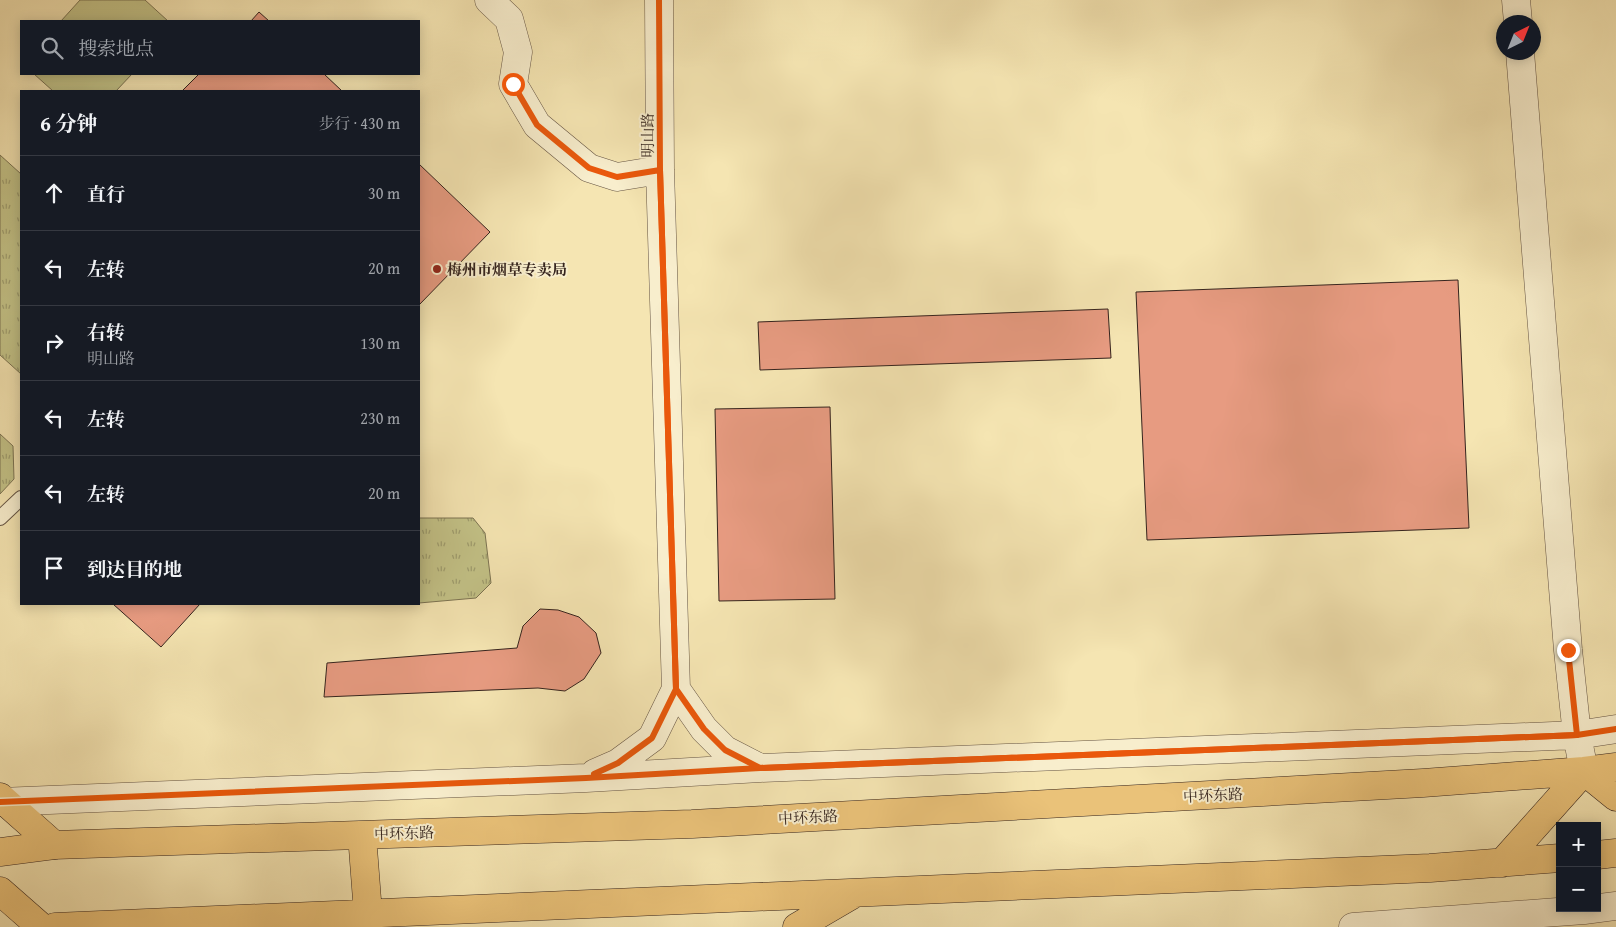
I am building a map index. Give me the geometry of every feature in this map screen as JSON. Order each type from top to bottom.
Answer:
[{"type":"main road","name":"中环东路","points":[[0,852],[54,845],[702,824],[1423,783],[1616,767]]},
{"type":"main road","points":[[1502,863],[1584,771],[1616,797]]},
{"type":"main road","points":[[2,800],[54,845]]},
{"type":"main road","points":[[362,835],[368,914]]},
{"type":"main road","points":[[1601,855],[1616,853]]},
{"type":"main road","points":[[55,927],[1430,868],[1556,858]]},
{"type":"main road","points":[[0,891],[41,927]]},
{"type":"main road","points":[[797,927],[857,893]]},
{"type":"street","points":[[489,0],[508,19],[518,52],[513,84],[537,125],[589,168],[617,177],[660,170]]},
{"type":"street","name":"明山路","points":[[659,0],[660,170],[676,689]]},
{"type":"street","points":[[1516,0],[1517,15]]},
{"type":"street","points":[[1521,60],[1568,650],[1577,735],[1584,771]]},
{"type":"street","points":[[586,778],[618,763],[652,738],[676,689],[704,729],[725,750],[760,768]]},
{"type":"street","points":[[2,800],[586,778],[760,768],[1577,735],[1616,729]]},
{"type":"street","points":[[1353,927],[1616,906]]},
{"type":"lane","points":[[0,518],[20,499]]},
{"type":"green space","points":[[80,0],[145,0],[167,20],[62,20]]},
{"type":"green space","points":[[35,75],[131,75],[117,90],[52,90]]},
{"type":"green space","points":[[0,155],[20,173],[20,373],[0,355]]},
{"type":"green space","points":[[0,434],[13,446],[14,479],[0,494]]},
{"type":"green space","points":[[420,518],[473,518],[485,533],[491,583],[476,598],[420,603]]},
{"type":"building","points":[[259,12],[268,20],[252,20]]},
{"type":"building","points":[[198,75],[325,75],[341,90],[183,90]]},
{"type":"building","name":"梅州市烟草专卖局","points":[[420,165],[490,232],[420,304]]},
{"type":"building","points":[[1458,280],[1469,528],[1147,540],[1136,292]]},
{"type":"building","points":[[1108,309],[1111,358],[760,370],[758,322]]},
{"type":"building","points":[[830,407],[835,599],[719,601],[715,409]]},
{"type":"building","points":[[114,605],[199,605],[161,647]]},
{"type":"building","points":[[540,609],[558,610],[579,617],[596,633],[601,653],[584,679],[565,691],[538,688],[324,697],[327,663],[517,648],[523,626]]},
{"type":"cycle path","points":[[594,774],[618,763],[652,738],[676,689],[660,170],[659,0]]},
{"type":"cycle path","points":[[0,802],[586,778],[760,768],[1577,735],[1616,729]]},
{"type":"place","name":"梅州市烟草专卖局","points":[[437,269]]},
{"type":"route","points":[[513,84],[537,125],[589,168],[617,177],[660,170],[676,689],[704,729],[725,750],[760,768],[1577,735],[1568,650]]}]
